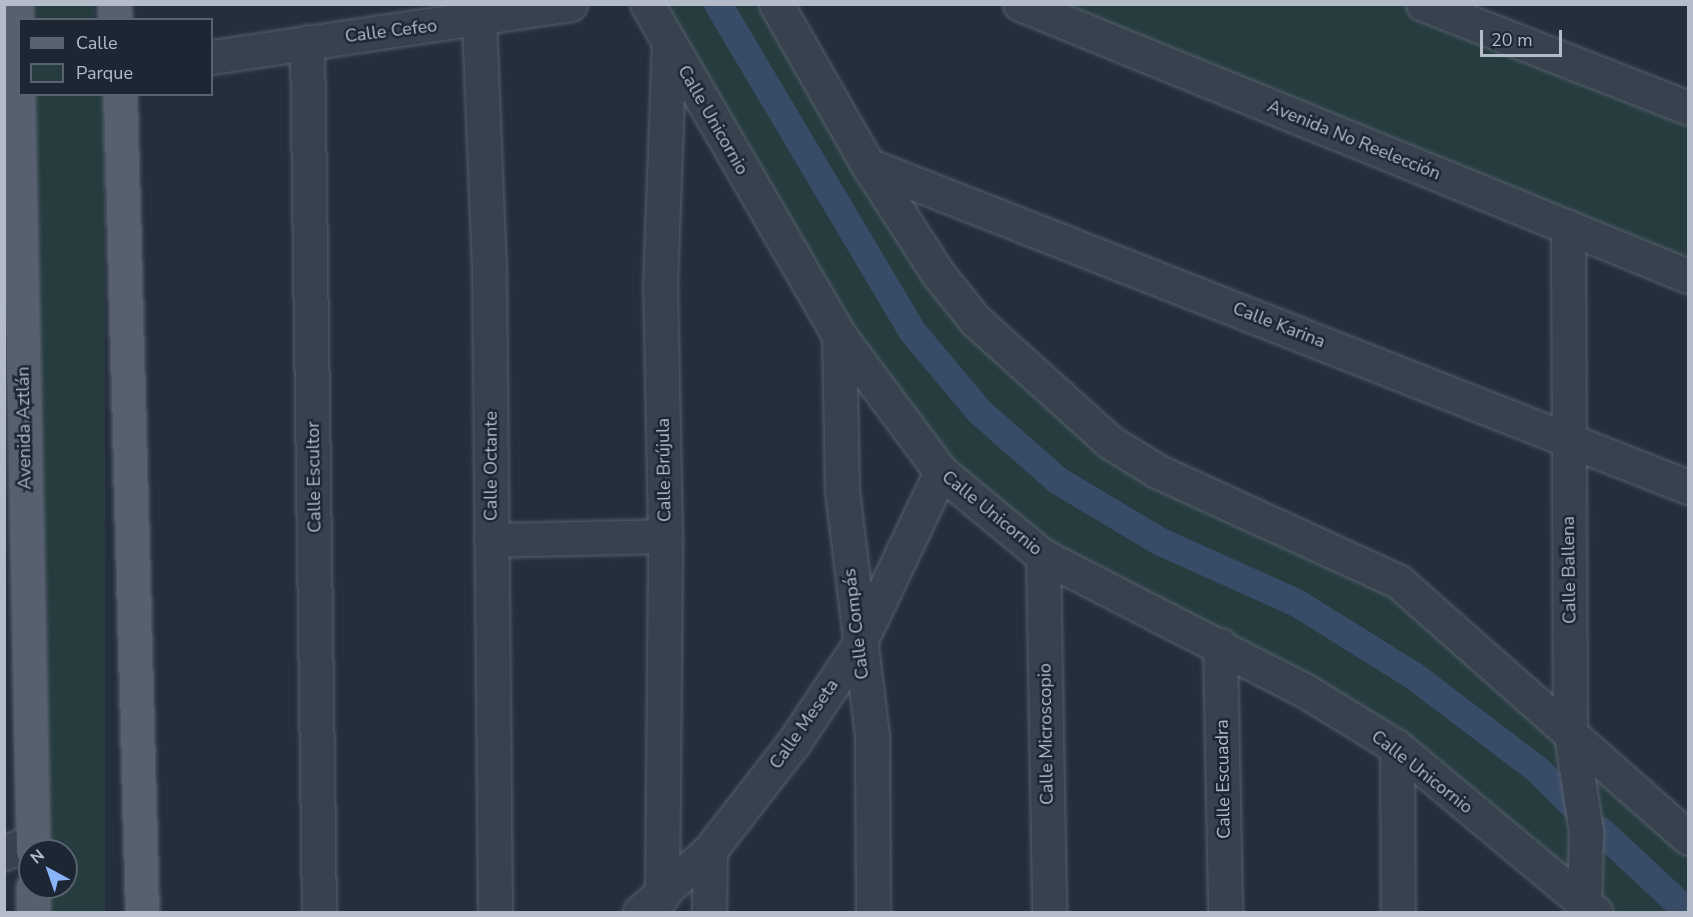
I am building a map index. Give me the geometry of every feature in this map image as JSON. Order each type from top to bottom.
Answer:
[{"type":"main road","name":"Avenida Aztlán","points":[[16,4],[10,90],[23,839]]},
{"type":"main road","points":[[120,96],[141,912]]},
{"type":"street","name":"Calle Cefeo","points":[[213,57],[307,42],[479,20],[570,4]]},
{"type":"street","name":"Calle Unicornio","points":[[647,4],[839,335],[941,472],[1043,556],[1220,645],[1397,747],[1588,909]]},
{"type":"street","points":[[776,4],[868,165],[939,275],[975,320],[1110,442],[1157,471],[1399,582],[1570,728],[1689,838]]},
{"type":"street","name":"Avenida No Reelección","points":[[1020,4],[1689,276]]},
{"type":"street","points":[[1423,4],[1689,108]]},
{"type":"street","name":"Calle Octante","points":[[479,20],[489,264],[495,912]]},
{"type":"street","name":"Calle Escultor","points":[[307,42],[319,912]]},
{"type":"street","name":"Calle Brújula","points":[[651,904],[665,536],[660,286],[669,44]]},
{"type":"street","name":"Calle Karina","points":[[868,165],[1689,487]]},
{"type":"street","name":"Calle Ballena","points":[[1568,226],[1570,728],[1586,831],[1588,909]]},
{"type":"street","name":"Calle Compás","points":[[839,335],[842,491],[858,646],[872,736],[873,912]]},
{"type":"street","name":"Calle Meseta","points":[[651,904],[710,850],[794,741],[858,646],[941,472]]},
{"type":"street","points":[[491,540],[665,536]]},
{"type":"street","name":"Calle Microscopio","points":[[1043,556],[1049,912]]},
{"type":"street","name":"Calle Escuadra","points":[[1220,645],[1225,912]]},
{"type":"street","points":[[1397,747],[1398,912]]},
{"type":"street","points":[[709,912],[710,850]]},
{"type":"green space","points":[[33,4],[94,5],[95,18],[32,18]]},
{"type":"green space","points":[[647,5],[776,5],[939,275],[1110,442],[1365,563],[1688,838],[1688,912],[1595,912],[1397,747],[1043,556],[941,472]]},
{"type":"green space","points":[[1027,5],[1423,5],[1688,108],[1688,271]]},
{"type":"green space","points":[[31,96],[105,96],[105,912],[31,912],[31,899],[78,899],[78,839],[31,839]]},
{"type":"waterway","points":[[718,4],[912,331],[980,412],[1057,480],[1159,541],[1297,603],[1414,676],[1539,771],[1575,807]]},
{"type":"waterway","points":[[1601,831],[1688,912]]}]
